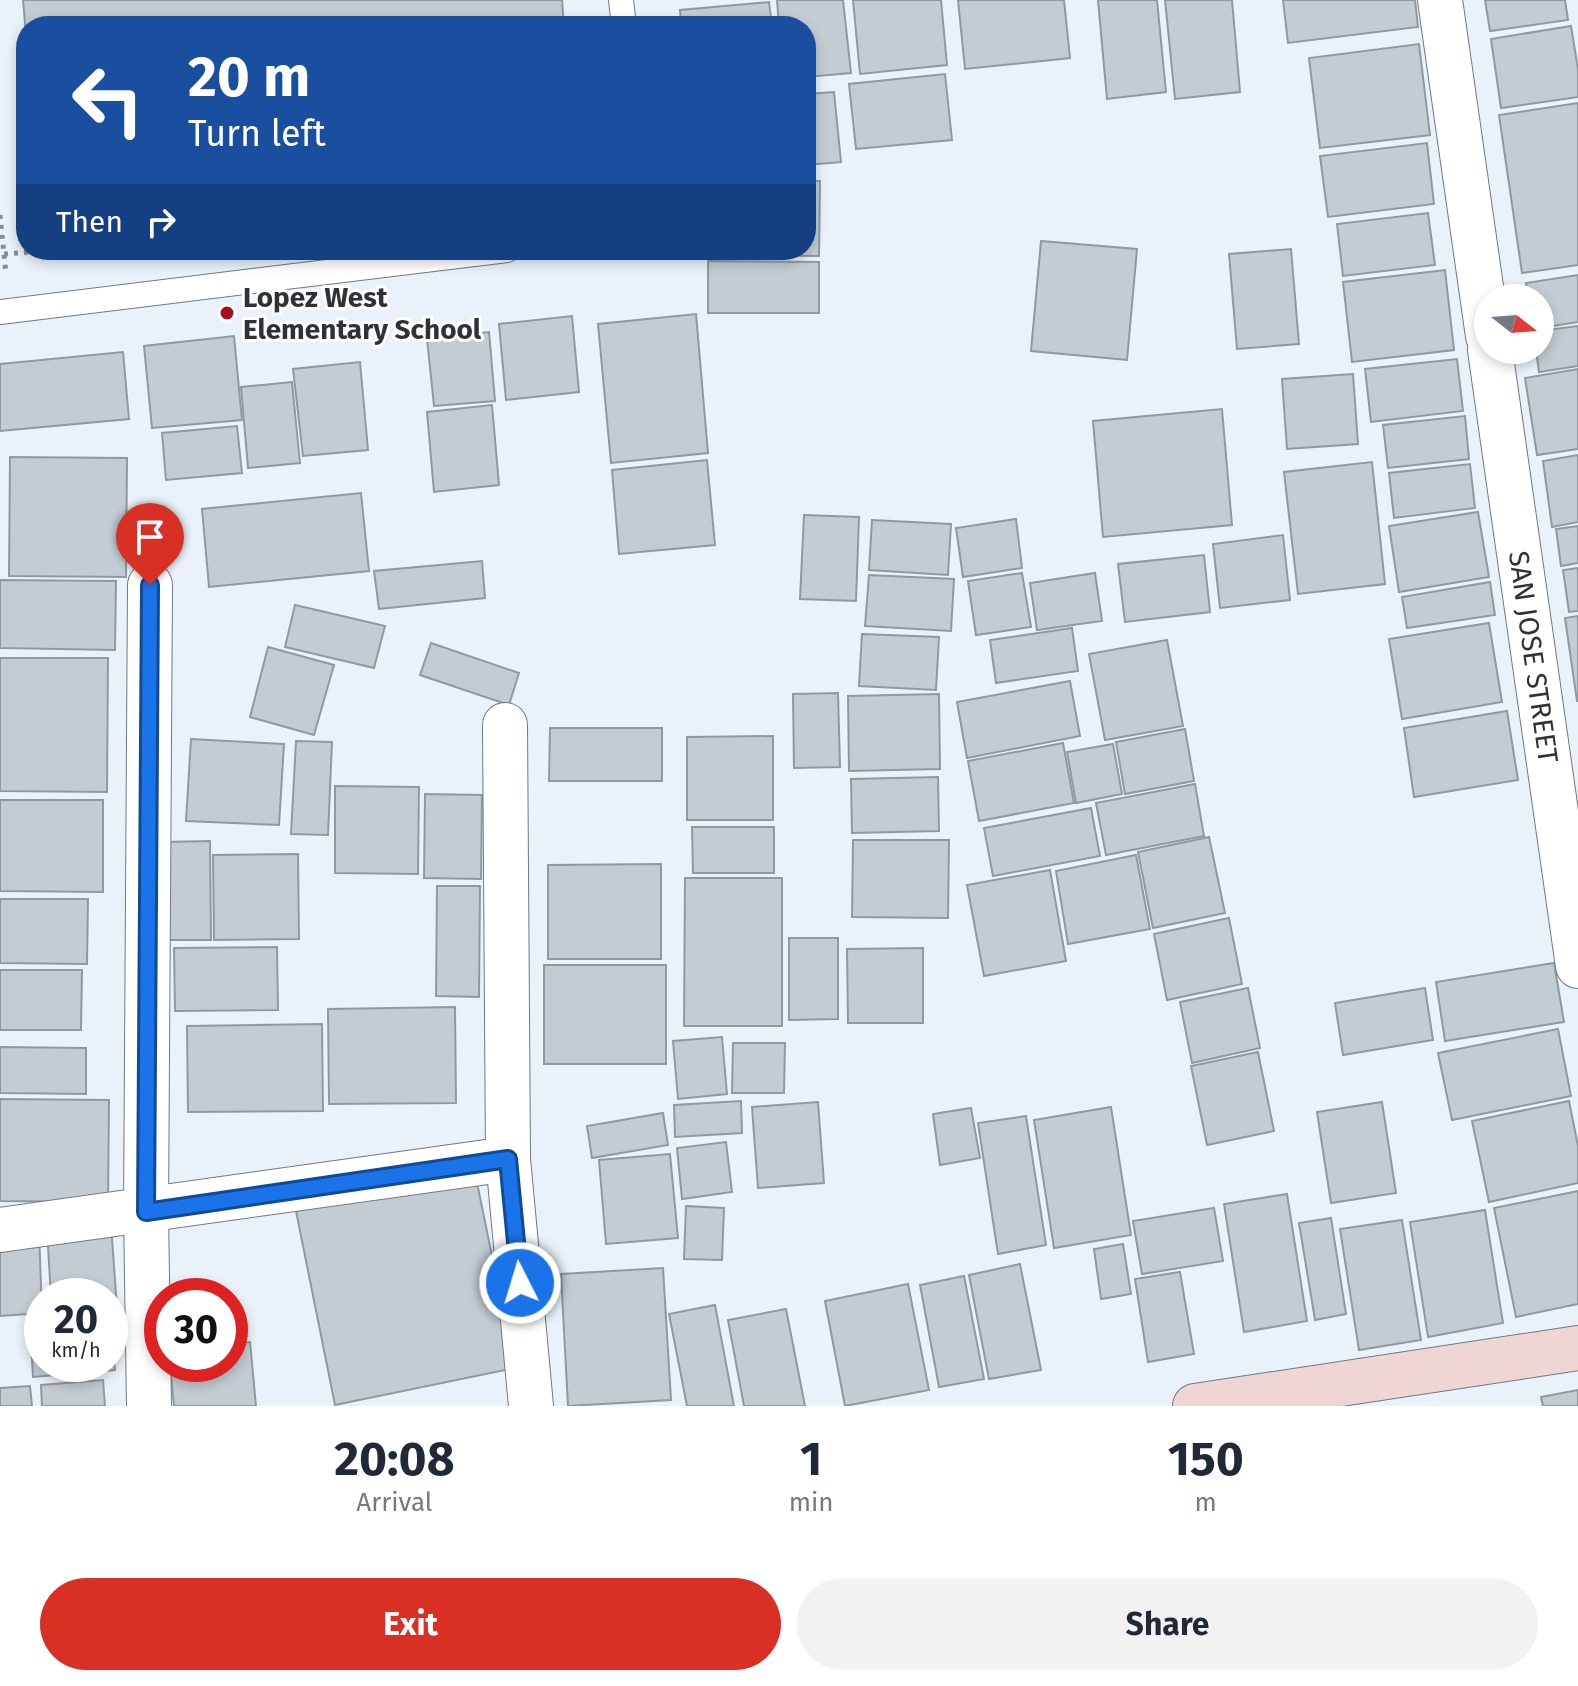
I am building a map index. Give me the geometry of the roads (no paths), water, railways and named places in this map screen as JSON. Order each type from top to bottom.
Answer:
[{"type":"main road","points":[[1195,1406],[1578,1348]]},
{"type":"street","points":[[1440,0],[1481,284]]},
{"type":"street","name":"SAN JOSE STREET","points":[[1492,364],[1578,966]]},
{"type":"street","points":[[149,1406],[146,1212],[150,585]]},
{"type":"street","points":[[505,725],[508,1159],[531,1406]]},
{"type":"street","points":[[0,1230],[508,1159]]},
{"type":"lane","points":[[5,312],[426,260]]},
{"type":"place","name":"Lopez West Elementary School","points":[[227,313]]}]
